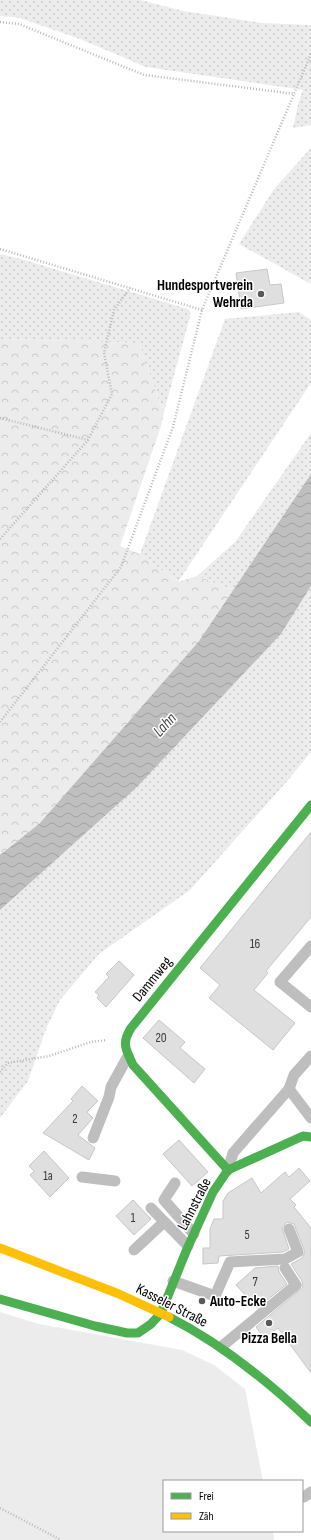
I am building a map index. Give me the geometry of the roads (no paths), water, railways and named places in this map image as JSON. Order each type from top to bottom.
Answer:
[{"type":"street","name":"Dammweg","points":[[128,1056],[124,1048],[125,1038],[131,1028],[311,805]]},
{"type":"street","points":[[128,1056],[133,1065],[228,1170]]},
{"type":"street","name":"Lahnstraße","points":[[161,1313],[188,1246],[213,1192],[228,1170],[303,1136],[311,1137]]},
{"type":"street","name":"Kasseler Straße","points":[[0,1248],[23,1259],[118,1294],[186,1325],[221,1346],[256,1372],[311,1422]]},
{"type":"street","points":[[0,1299],[88,1324],[127,1333],[138,1333],[151,1324],[161,1313]]},
{"type":"lane","points":[[311,946],[280,982],[311,1007]]},
{"type":"lane","points":[[93,1138],[109,1097],[111,1087],[128,1056]]},
{"type":"lane","points":[[228,1170],[233,1153],[289,1089],[294,1075],[311,1056]]},
{"type":"lane","points":[[289,1089],[311,1118]]},
{"type":"lane","points":[[82,1177],[115,1181]]},
{"type":"lane","points":[[175,1183],[164,1200],[194,1234]]},
{"type":"lane","points":[[151,1208],[188,1246]]},
{"type":"lane","points":[[134,1250],[164,1222]]},
{"type":"lane","points":[[173,1281],[215,1296],[230,1262],[285,1259],[298,1252],[289,1229]]},
{"type":"lane","points":[[221,1346],[296,1285],[285,1268]]},
{"type":"lane","points":[[301,1412],[311,1403]]},
{"type":"water","name":"Lahn","points":[[311,474],[311,586],[281,634],[137,787],[0,910],[0,855],[40,823],[199,641]]},
{"type":"place","name":"Hundesportverein Wehrda","points":[[261,294]]},
{"type":"place","name":"Auto-Ecke","points":[[202,1301]]},
{"type":"place","name":"Pizza Bella","points":[[269,1323]]}]
